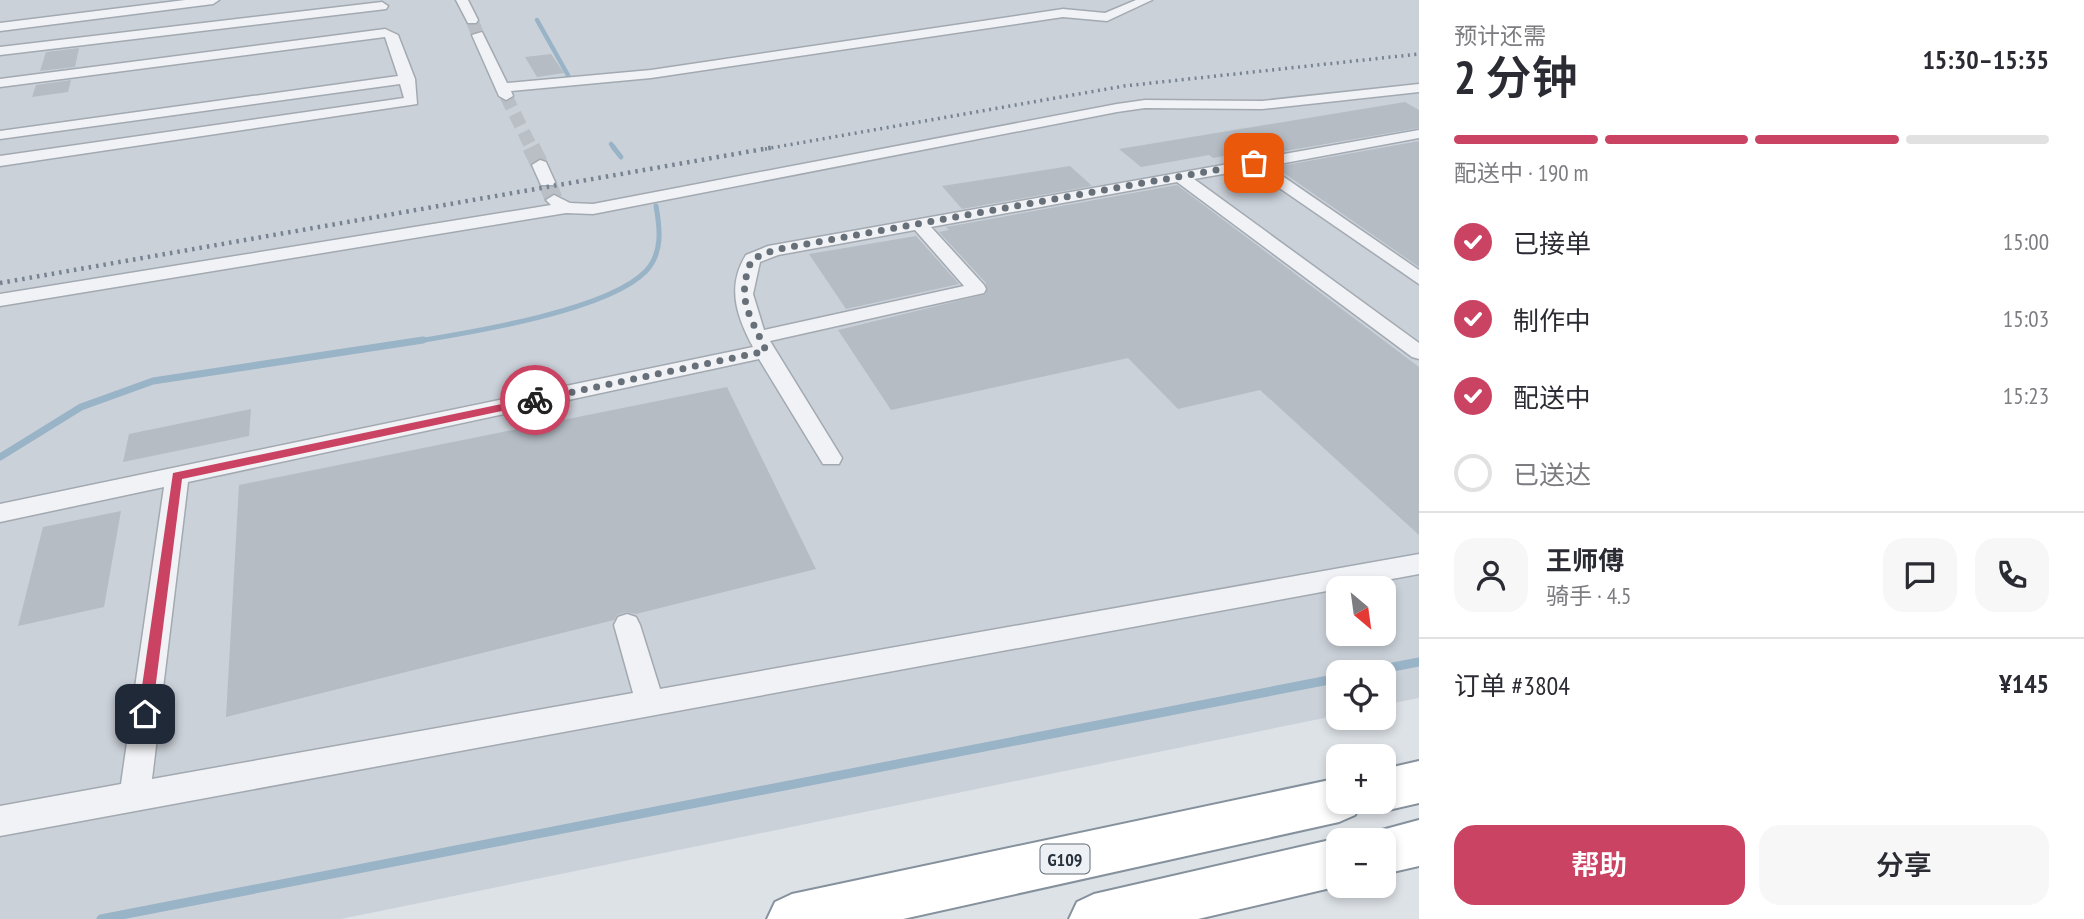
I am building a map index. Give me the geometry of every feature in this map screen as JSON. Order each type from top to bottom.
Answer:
[{"type":"highway","points":[[1396,787],[1419,782]]},
{"type":"highway","name":"G109","points":[[792,919],[1326,803]]},
{"type":"highway","points":[[1396,848],[1419,843]]},
{"type":"highway","points":[[1094,919],[1326,865]]},
{"type":"street","points":[[0,27],[113,7],[131,0]]},
{"type":"street","points":[[0,15],[213,0]]},
{"type":"street","points":[[462,0],[472,20]]},
{"type":"street","points":[[478,35],[504,92],[651,74],[1063,13],[1107,17],[1146,0]]},
{"type":"street","points":[[0,51],[273,14],[382,6]]},
{"type":"street","points":[[273,14],[274,36]]},
{"type":"street","points":[[0,83],[385,33],[391,34],[408,79],[412,101],[0,161]]},
{"type":"street","points":[[0,135],[408,79]]},
{"type":"street","points":[[0,300],[560,204],[593,209],[1116,108],[1145,104],[1262,105],[1419,88]]},
{"type":"street","points":[[831,458],[763,344],[744,304],[746,275],[752,259],[774,250],[1419,134]]},
{"type":"street","points":[[1254,163],[1419,278]]},
{"type":"street","points":[[540,165],[547,182]]},
{"type":"street","points":[[1180,177],[1419,353]]},
{"type":"street","points":[[3,513],[177,476],[547,406],[763,344],[977,289],[919,224]]},
{"type":"street","points":[[134,798],[177,476]]},
{"type":"street","points":[[0,821],[1419,564]]},
{"type":"street","points":[[627,625],[651,705]]},
{"type":"shaded area","points":[[0,0],[1419,0],[1419,698],[1396,703],[1396,660],[1326,660],[1326,718],[341,919],[0,919]]},
{"type":"building","points":[[79,48],[75,67],[40,71],[46,52]]},
{"type":"building","points":[[551,54],[564,73],[537,77],[525,57]]},
{"type":"building","points":[[71,80],[68,92],[32,97],[36,85]]},
{"type":"building","points":[[1405,102],[1419,110],[1419,128],[1255,156],[1248,152],[1213,158],[1209,155],[1141,167],[1119,149]]},
{"type":"building","points":[[1419,141],[1419,267],[1275,167]]},
{"type":"building","points":[[1070,166],[1092,186],[962,209],[942,186]]},
{"type":"building","points":[[1177,185],[1419,367],[1419,535],[1260,390],[1178,409],[1128,358],[891,410],[838,330],[986,294],[986,283],[939,232],[949,230],[946,227]]},
{"type":"building","points":[[916,236],[959,284],[846,309],[809,254]]},
{"type":"building","points":[[727,387],[816,569],[636,614],[626,612],[617,615],[614,620],[226,717],[239,485]]},
{"type":"building","points":[[251,409],[249,436],[123,462],[129,434]]},
{"type":"building","points":[[121,511],[104,607],[18,626],[43,527]]},
{"type":"waterway","points":[[537,20],[569,77]]},
{"type":"waterway","points":[[611,144],[615,149]]},
{"type":"waterway","points":[[613,147],[621,157]]},
{"type":"waterway","points":[[412,342],[500,326],[570,309],[627,285],[646,271],[658,248],[656,206]]},
{"type":"waterway","points":[[0,457],[81,407],[153,381],[423,340]]},
{"type":"waterway","points":[[1396,666],[1419,662]]},
{"type":"waterway","points":[[101,919],[1326,681]]},
{"type":"tunnel","points":[[472,20],[478,35]]},
{"type":"tunnel","points":[[506,96],[532,149]]},
{"type":"tunnel","points":[[532,149],[540,165]]},
{"type":"tunnel","points":[[547,182],[554,200]]},
{"type":"railway","points":[[765,149],[1124,86],[1419,54]]},
{"type":"railway","points":[[0,283],[775,147]]},
{"type":"way so far","points":[[535,400],[766,351],[744,304],[746,275],[752,259],[774,250],[1254,163]]},
{"type":"route","points":[[145,714],[177,476],[535,400]]}]
